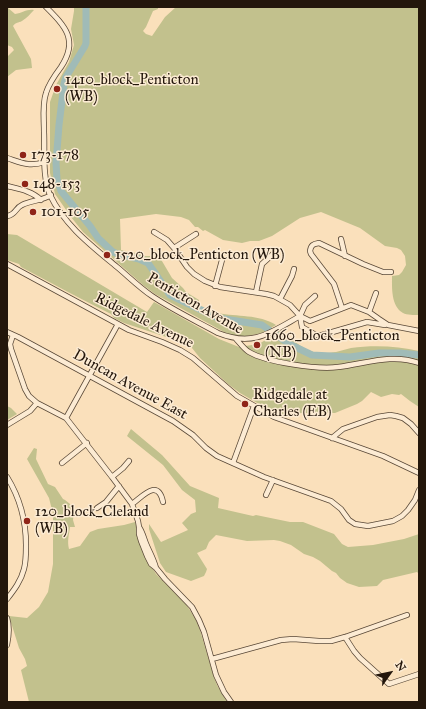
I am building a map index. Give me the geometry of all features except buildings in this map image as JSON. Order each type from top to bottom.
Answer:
[{"type":"street","name":"Penticton Avenue","points":[[46,7],[64,27],[69,38],[67,57],[53,78],[46,94],[44,105],[47,185],[61,213],[76,231],[146,292],[218,333],[229,338],[236,339],[248,352],[262,358],[284,363],[327,368],[336,368],[362,362],[385,359],[405,360],[419,363]]},
{"type":"street","points":[[7,158],[31,165],[38,165],[45,162]]},
{"type":"street","points":[[7,186],[30,192],[41,200]]},
{"type":"street","points":[[7,216],[13,215],[21,205],[41,200],[51,195]]},
{"type":"street","points":[[154,232],[167,240],[194,274],[216,286],[274,296],[290,305],[300,316],[310,321],[351,305],[369,312],[388,325]]},
{"type":"street","points":[[174,248],[196,234]]},
{"type":"street","points":[[341,239],[345,256]]},
{"type":"street","points":[[342,308],[334,284],[314,259],[310,250],[312,245],[319,244],[383,272],[391,272]]},
{"type":"street","points":[[256,292],[262,264],[273,254]]},
{"type":"street","points":[[216,286],[222,260]]},
{"type":"street","name":"Ridgedale Avenue","points":[[7,264],[129,330],[180,350],[193,358],[237,396],[274,417],[383,456],[419,473]]},
{"type":"street","points":[[280,299],[294,269]]},
{"type":"street","points":[[369,312],[376,294]]},
{"type":"street","points":[[316,296],[305,305],[300,316],[302,327],[317,336],[367,322],[419,331]]},
{"type":"street","points":[[236,339],[253,339],[269,334],[300,316]]},
{"type":"street","points":[[66,418],[118,324]]},
{"type":"street","name":"Duncan Avenue East","points":[[7,332],[173,421],[217,456],[272,480],[331,501],[341,509],[352,522],[364,526],[393,521],[402,516],[408,510],[415,500],[419,490]]},
{"type":"street","points":[[13,335],[10,349],[29,396],[37,403],[66,418],[87,443],[132,504],[139,527],[143,532],[147,547],[155,562],[156,568],[165,580],[196,613],[204,632],[216,675],[220,685],[231,702]]},
{"type":"street","points":[[7,425],[30,411],[37,403]]},
{"type":"street","points":[[233,463],[254,406]]},
{"type":"street","points":[[332,438],[343,429],[377,417],[390,415],[403,418],[419,433]]},
{"type":"street","points":[[62,463],[87,443]]},
{"type":"street","points":[[112,477],[129,461]]},
{"type":"street","points":[[7,477],[15,491],[25,522],[26,550],[25,563],[21,577],[17,586],[7,599]]},
{"type":"street","points":[[266,495],[272,480]]},
{"type":"street","points":[[97,508],[107,500],[119,486]]},
{"type":"street","points":[[132,504],[149,491],[154,490],[160,494],[163,502]]},
{"type":"street","points":[[212,659],[281,640],[332,640],[345,637],[407,615]]},
{"type":"street","points":[[7,618],[9,625],[9,636],[7,644]]},
{"type":"street","points":[[345,637],[360,658],[389,684],[419,674]]},
{"type":"shaded area","points":[[7,7],[15,14],[34,10],[24,20],[13,26],[31,59],[32,68],[16,70],[7,77],[7,57],[14,50],[12,47],[7,45]]},
{"type":"shaded area","points":[[74,7],[158,7],[158,9],[153,11],[143,31],[152,36],[165,17],[176,7],[419,7],[419,315],[409,315],[403,313],[396,306],[394,301],[392,276],[399,275],[406,265],[405,256],[401,250],[385,246],[360,228],[321,212],[300,218],[272,236],[259,241],[242,243],[223,240],[205,230],[203,231],[198,227],[195,227],[189,220],[181,217],[156,214],[120,219],[121,250],[136,253],[140,252],[145,256],[159,256],[172,278],[186,292],[199,300],[197,305],[218,313],[255,317],[269,321],[276,325],[262,333],[247,337],[230,335],[155,294],[83,232],[55,194],[50,173],[50,102],[56,85],[69,62],[74,45],[71,29]]},
{"type":"shaded area","points":[[7,234],[17,235],[147,312],[154,302],[219,339],[239,347],[259,344],[281,330],[299,345],[307,350],[317,353],[338,352],[351,348],[377,346],[419,351],[419,407],[401,394],[392,394],[381,397],[371,392],[357,404],[335,413],[278,415],[240,393],[228,384],[200,358],[188,343],[124,323],[114,318],[111,314],[21,267],[19,264],[7,260]]},
{"type":"shaded area","points":[[7,406],[17,414],[7,420]]},
{"type":"shaded area","points":[[131,429],[162,455],[190,486],[219,498],[218,508],[253,516],[256,515],[290,522],[303,522],[334,534],[342,544],[348,547],[373,545],[404,539],[419,534],[419,574],[417,572],[383,580],[377,586],[359,587],[347,583],[320,561],[304,554],[291,545],[280,541],[247,541],[216,535],[209,542],[206,549],[197,553],[207,569],[204,576],[191,581],[166,572],[160,563],[149,529],[149,524],[161,542],[188,530],[182,523],[191,514],[196,512],[195,500],[182,490],[163,465],[127,436]]},
{"type":"shaded area","points":[[34,448],[37,449],[36,459],[48,484],[55,487],[63,499],[70,504],[74,511],[73,520],[75,527],[70,527],[68,541],[69,549],[80,546],[90,532],[135,522],[138,534],[150,564],[156,574],[186,604],[196,620],[217,685],[227,702],[29,702],[21,670],[27,666],[19,648],[9,616],[27,618],[39,607],[48,592],[53,564],[53,514],[49,498],[27,459]]},
{"type":"waterway","points":[[86,7],[86,43],[66,77],[64,84],[56,163],[57,179],[61,191],[98,238],[113,252],[148,263],[170,295],[218,318],[262,325],[289,344],[312,355],[350,357],[379,353],[419,355]]},
{"type":"place","name":"1410_block_Penticton (WB)","points":[[57,89]]},
{"type":"place","name":"173-178","points":[[23,155]]},
{"type":"place","name":"148-153","points":[[25,184]]},
{"type":"place","name":"101-105","points":[[33,212]]},
{"type":"place","name":"1520_block_Penticton (WB)","points":[[107,255]]},
{"type":"place","name":"1660_block_Penticton (NB)","points":[[257,345]]},
{"type":"place","name":"Ridgedale at Charles (EB)","points":[[245,404]]},
{"type":"place","name":"120_block_Cleland (WB)","points":[[27,521]]}]
